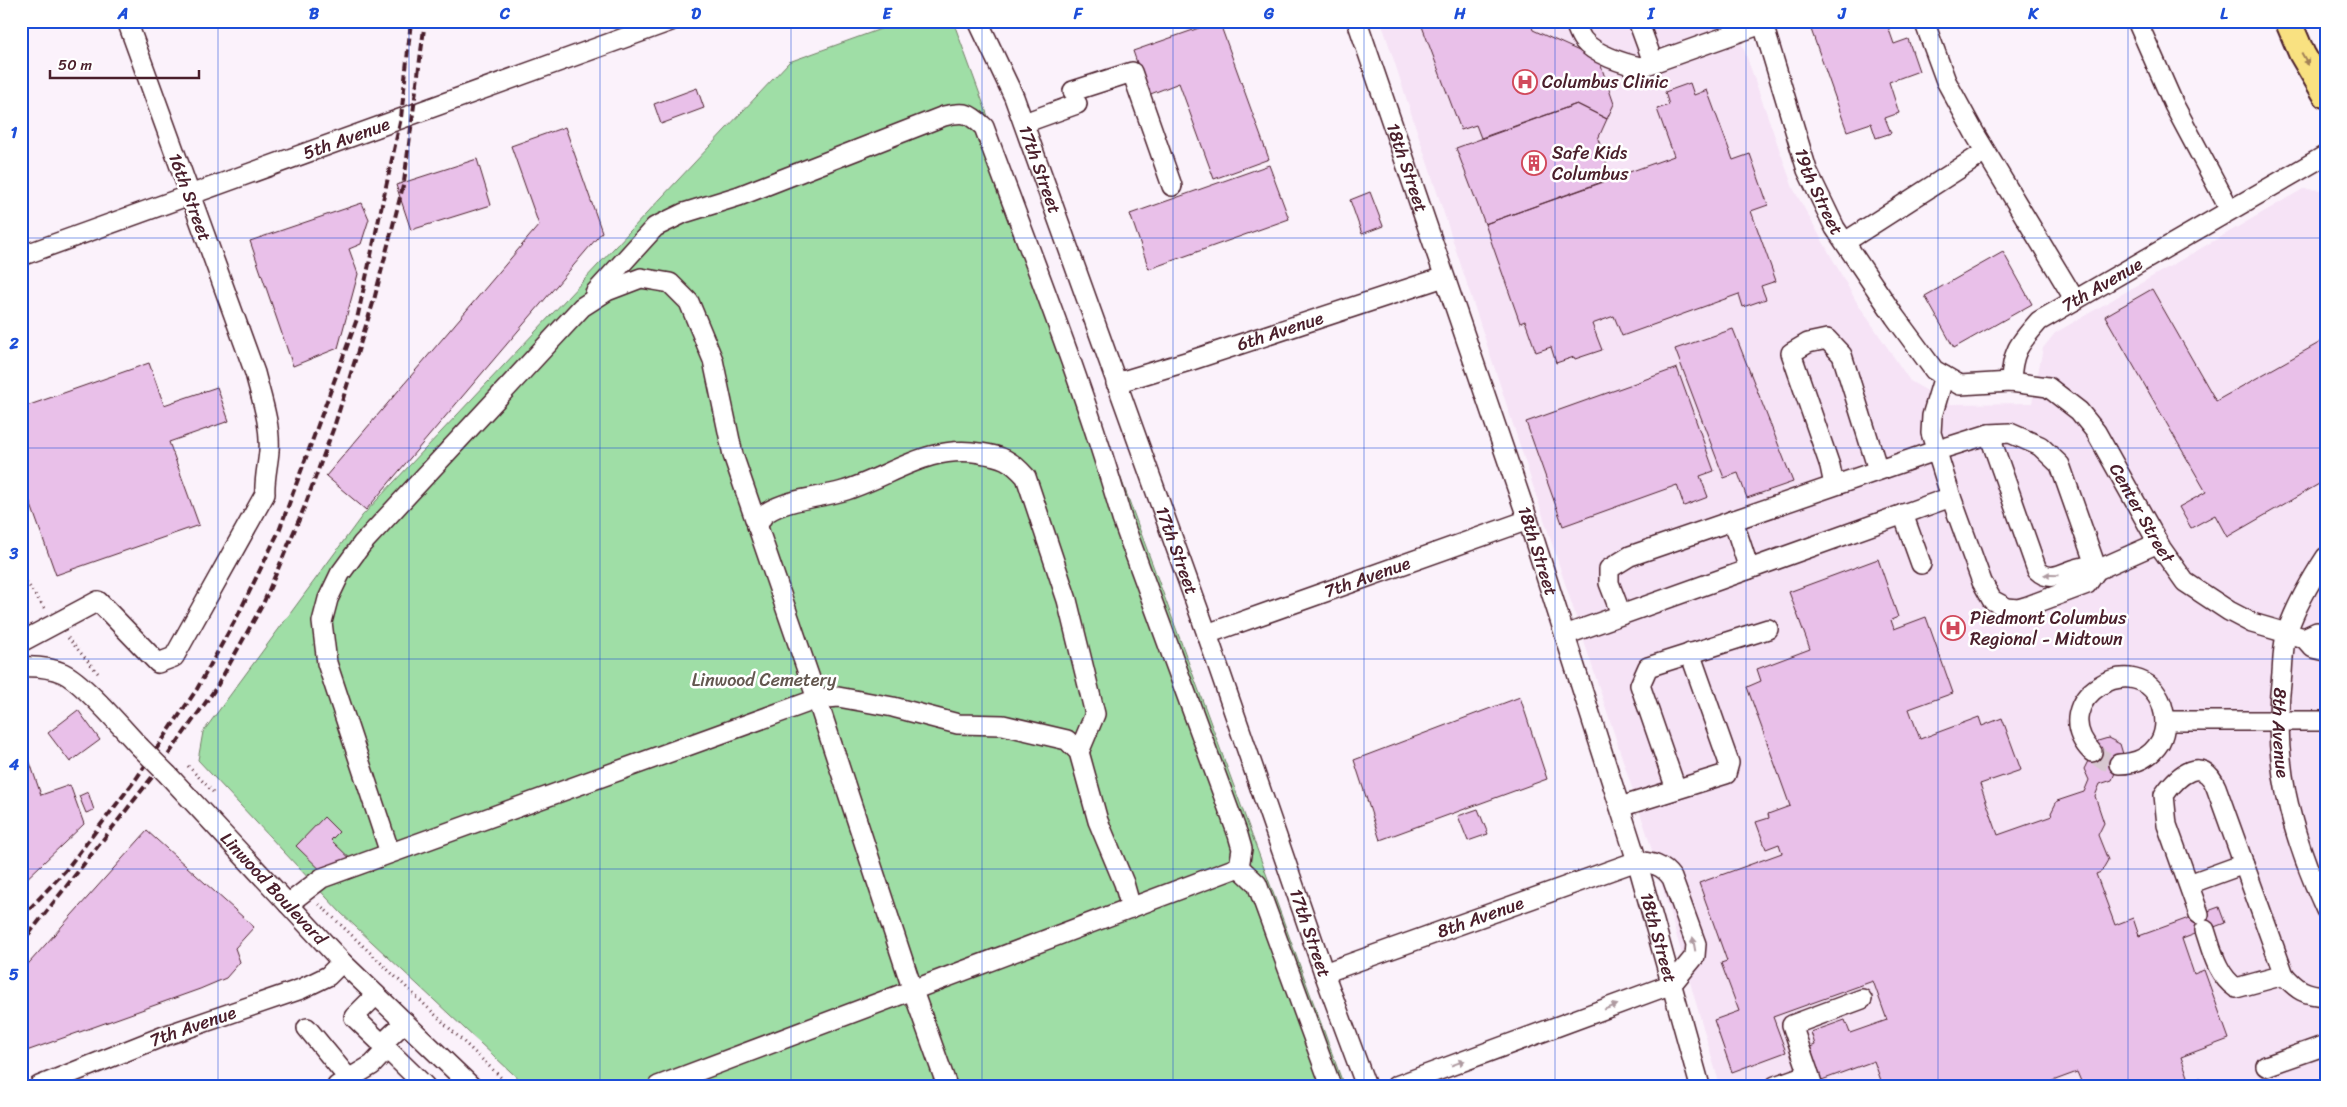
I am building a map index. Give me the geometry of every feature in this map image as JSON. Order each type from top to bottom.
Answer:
[{"type":"main road","points":[[2288,21],[2302,54],[2326,95]]},
{"type":"street","name":"16th Street","points":[[56,624],[98,601],[158,662],[174,657],[264,494],[264,474],[269,450],[265,414],[255,373],[127,21]]},
{"type":"street","name":"5th Avenue","points":[[21,256],[671,21]]},
{"type":"street","name":"17th Street","points":[[978,21],[1014,97],[1024,123],[1366,1086]]},
{"type":"street","name":"18th Street","points":[[1357,21],[1528,520],[1637,861],[1700,1086]]},
{"type":"street","points":[[1574,21],[1583,40],[1608,57],[1641,67],[1762,23]]},
{"type":"street","points":[[1638,21],[1653,62]]},
{"type":"street","points":[[1924,21],[1946,81],[1985,152],[2075,300]]},
{"type":"street","points":[[2137,21],[2174,105],[2230,210]]},
{"type":"street","name":"19th Street","points":[[1762,23],[1807,170],[1835,228],[1934,370],[1944,376]]},
{"type":"street","points":[[1024,123],[1132,72],[1172,186]]},
{"type":"street","points":[[390,853],[327,663],[322,622],[328,599],[340,574],[362,544],[655,227],[684,213],[739,196],[944,116],[960,112],[972,116],[984,127],[1059,330],[1111,478],[1122,519],[1238,835],[1242,849],[1239,867]]},
{"type":"street","points":[[1845,242],[1985,152]]},
{"type":"street","name":"7th Avenue","points":[[2011,382],[2012,359],[2023,339],[2039,321],[2326,155]]},
{"type":"street","name":"6th Avenue","points":[[1116,382],[1189,361],[1444,277]]},
{"type":"street","points":[[582,307],[607,290],[641,278],[670,283],[689,302],[713,360],[733,455],[817,699],[913,991],[947,1086]]},
{"type":"street","points":[[1834,485],[1830,466],[1791,353],[1808,343],[1827,339],[1842,355],[1878,470]]},
{"type":"street","points":[[2011,382],[1960,385],[1944,376],[1932,416],[1931,434],[1935,451],[1982,582],[1992,600],[2007,608],[2018,609],[2087,584],[2098,570],[2158,544]]},
{"type":"street","name":"Center Street","points":[[2011,382],[2048,388],[2079,411],[2096,432],[2158,544],[2185,582],[2208,598],[2252,623],[2295,635]]},
{"type":"street","points":[[1621,614],[1609,583],[1609,569],[1630,556],[1878,470],[1989,434],[2010,433],[2040,446],[2052,455],[2066,477],[2098,570]]},
{"type":"street","points":[[1989,434],[2037,570],[2042,575],[2050,577],[2085,567],[2098,570]]},
{"type":"street","points":[[757,526],[764,514],[787,504],[866,483],[916,459],[938,452],[967,450],[991,455],[1013,463],[1026,477],[1067,600],[1091,693],[1095,714],[1079,752]]},
{"type":"street","points":[[1565,635],[1951,497]]},
{"type":"street","points":[[1903,514],[1921,564]]},
{"type":"street","name":"7th Avenue","points":[[1206,634],[1528,520]]},
{"type":"street","points":[[1733,520],[1749,569]]},
{"type":"street","name":"8th Avenue","points":[[2326,557],[2314,575],[2281,680],[2279,721],[2280,766],[2286,798],[2300,846],[2326,910]]},
{"type":"street","points":[[21,642],[56,624]]},
{"type":"street","points":[[1676,789],[1640,684],[1648,667],[1768,629]]},
{"type":"street","points":[[2295,635],[2317,632],[2326,634]]},
{"type":"street","points":[[2295,635],[2314,648],[2326,651]]},
{"type":"street","points":[[1620,807],[1726,774],[1729,763],[1690,654]]},
{"type":"street","name":"Linwood Boulevard","points":[[21,667],[48,667],[65,674],[81,686],[168,775],[342,962],[405,1022],[463,1083]]},
{"type":"street","points":[[2092,752],[2083,738],[2079,717],[2087,696],[2104,682],[2126,678],[2147,686],[2160,701],[2165,720],[2161,740],[2149,755],[2131,764],[2119,764]]},
{"type":"street","points":[[288,904],[322,878],[817,699],[838,697],[893,707],[958,724],[1003,725],[1067,740],[1079,752],[1098,821],[1124,883],[1131,908]]},
{"type":"street","points":[[2165,720],[2326,721]]},
{"type":"street","points":[[2284,975],[2236,988],[2225,981],[2220,972],[2167,825],[2164,795],[2174,780],[2188,772],[2197,769],[2204,770],[2211,775],[2284,975],[2296,989],[2310,996],[2326,996]]},
{"type":"street","points":[[1396,1086],[1672,984],[1695,956],[1696,944],[1672,878],[1666,870],[1656,864],[1637,861]]},
{"type":"street","name":"8th Avenue","points":[[1324,972],[1637,861]]},
{"type":"street","points":[[2189,884],[2244,864]]},
{"type":"street","points":[[658,1086],[1239,867]]},
{"type":"street","points":[[1239,867],[1257,884],[1331,1086]]},
{"type":"street","name":"7th Avenue","points":[[39,1086],[164,1036],[302,989],[328,976],[342,962]]},
{"type":"street","points":[[376,995],[354,1017],[425,1086]]},
{"type":"street","points":[[1775,1086],[1811,1080],[1792,1025],[1862,999]]},
{"type":"street","points":[[307,1028],[343,1083],[372,1064],[405,1022]]},
{"type":"street","points":[[2266,1066],[2326,1045]]},
{"type":"path","points":[[21,574],[56,624],[104,679]]},
{"type":"path","points":[[186,764],[218,798]]},
{"type":"path","points":[[306,891],[510,1086]]},
{"type":"shaded area","name":"Piedmont Columbus Regional - Midtown","points":[[1381,21],[1734,21],[1793,188],[1856,301],[1910,381],[1950,404],[2032,403],[2043,348],[2055,333],[2303,189],[2326,190],[2326,1086],[1720,1086],[1648,837]]},
{"type":"green space","name":"Linwood Cemetery","points":[[903,21],[953,21],[1344,1086],[526,1086],[341,913],[198,760],[203,732],[362,516],[789,62]]},
{"type":"building","points":[[1219,21],[1269,159],[1214,179],[1179,83],[1148,95],[1133,51]]},
{"type":"building","name":"Columbus Clinic","points":[[1420,21],[1530,21],[1533,30],[1599,60],[1614,104],[1607,119],[1577,104],[1481,138],[1476,125],[1461,130]]},
{"type":"building","points":[[1808,21],[1886,21],[1894,44],[1908,39],[1919,71],[1889,82],[1899,113],[1885,118],[1891,133],[1876,138],[1871,123],[1847,131]]},
{"type":"building","points":[[1690,83],[1694,95],[1707,90],[1733,160],[1750,154],[1768,205],[1751,211],[1776,281],[1761,286],[1766,299],[1743,307],[1739,294],[1622,336],[1614,316],[1592,324],[1602,350],[1556,363],[1551,347],[1536,352],[1525,321],[1520,323],[1485,224],[1674,156],[1657,109],[1669,105],[1665,92]]},
{"type":"building","points":[[697,88],[704,108],[661,124],[654,104]]},
{"type":"building","name":"Safe Kids Columbus","points":[[1577,104],[1607,119],[1598,139],[1612,179],[1485,224],[1456,148]]},
{"type":"building","points":[[565,127],[602,232],[366,510],[326,476],[539,225],[511,146]]},
{"type":"building","points":[[477,159],[491,205],[411,230],[396,185]]},
{"type":"building","points":[[1269,165],[1289,219],[1149,269],[1130,214]]},
{"type":"building","points":[[1370,192],[1383,226],[1362,234],[1350,200]]},
{"type":"building","points":[[362,203],[369,219],[361,244],[349,249],[358,274],[338,348],[293,366],[250,241]]},
{"type":"building","points":[[2003,252],[2032,304],[1954,348],[1925,296]]},
{"type":"building","points":[[2152,289],[2216,401],[2326,339],[2326,480],[2227,537],[2215,515],[2191,528],[2179,507],[2206,492],[2105,316]]},
{"type":"building","points":[[1733,329],[1793,482],[1747,498],[1738,473],[1724,478],[1675,349]]},
{"type":"building","points":[[149,363],[164,405],[217,387],[229,421],[169,442],[199,525],[56,575],[21,477],[21,408]]},
{"type":"building","points":[[1677,368],[1714,471],[1700,476],[1708,497],[1684,506],[1677,485],[1563,526],[1526,422]]},
{"type":"building","points":[[1878,559],[1898,617],[1891,620],[1894,629],[1926,617],[1953,693],[1909,709],[1920,739],[1979,717],[1982,726],[2002,718],[2021,770],[1980,784],[1998,835],[2052,816],[2051,813],[2057,801],[2084,792],[2089,780],[2084,769],[2098,741],[2108,738],[2120,744],[2123,754],[2112,780],[2100,784],[2095,796],[2104,823],[2098,835],[2108,860],[2101,872],[2096,874],[2115,925],[2133,918],[2139,936],[2219,907],[2225,923],[2182,939],[2194,974],[2204,970],[2229,1039],[2181,1057],[2190,1082],[2200,1078],[2203,1086],[2083,1086],[2077,1072],[2039,1086],[1883,1086],[1874,1061],[1819,1081],[1808,1048],[1815,1045],[1811,1032],[1845,1020],[1850,1033],[1887,1020],[1873,981],[1773,1017],[1786,1052],[1732,1072],[1714,1020],[1739,1011],[1721,963],[1727,961],[1699,883],[1782,853],[1779,844],[1766,849],[1756,822],[1769,818],[1768,814],[1790,806],[1747,687],[1761,681],[1757,669],[1810,649],[1789,592]]},
{"type":"building","points":[[1520,697],[1547,779],[1380,840],[1354,760]]},
{"type":"building","points":[[78,710],[100,740],[70,762],[48,733]]},
{"type":"building","points":[[21,736],[41,795],[70,785],[84,824],[21,884]]},
{"type":"building","points":[[88,792],[94,810],[86,813],[79,796]]},
{"type":"building","points":[[1478,809],[1488,834],[1468,841],[1458,816]]},
{"type":"building","points":[[324,817],[339,832],[331,840],[365,873],[335,884],[296,846]]},
{"type":"building","points":[[147,831],[254,927],[235,948],[240,962],[226,978],[200,989],[21,1053],[21,972]]},
{"type":"tunnel","points":[[2092,752],[2103,760],[2119,764]]},
{"type":"railway","points":[[21,918],[65,871],[136,779],[197,689],[238,615],[279,531],[357,319],[401,118],[411,21]]},
{"type":"railway","points":[[21,944],[153,776],[216,688],[263,604],[304,508],[334,427],[374,300],[404,182],[425,21]]},
{"type":"railway","points":[[21,895],[29,888]]},
{"type":"place","name":"Columbus Clinic","points":[[1525,82]]},
{"type":"place","name":"Safe Kids Columbus","points":[[1534,163]]},
{"type":"place","name":"Piedmont Columbus Regional - Midtown","points":[[1953,628]]}]
